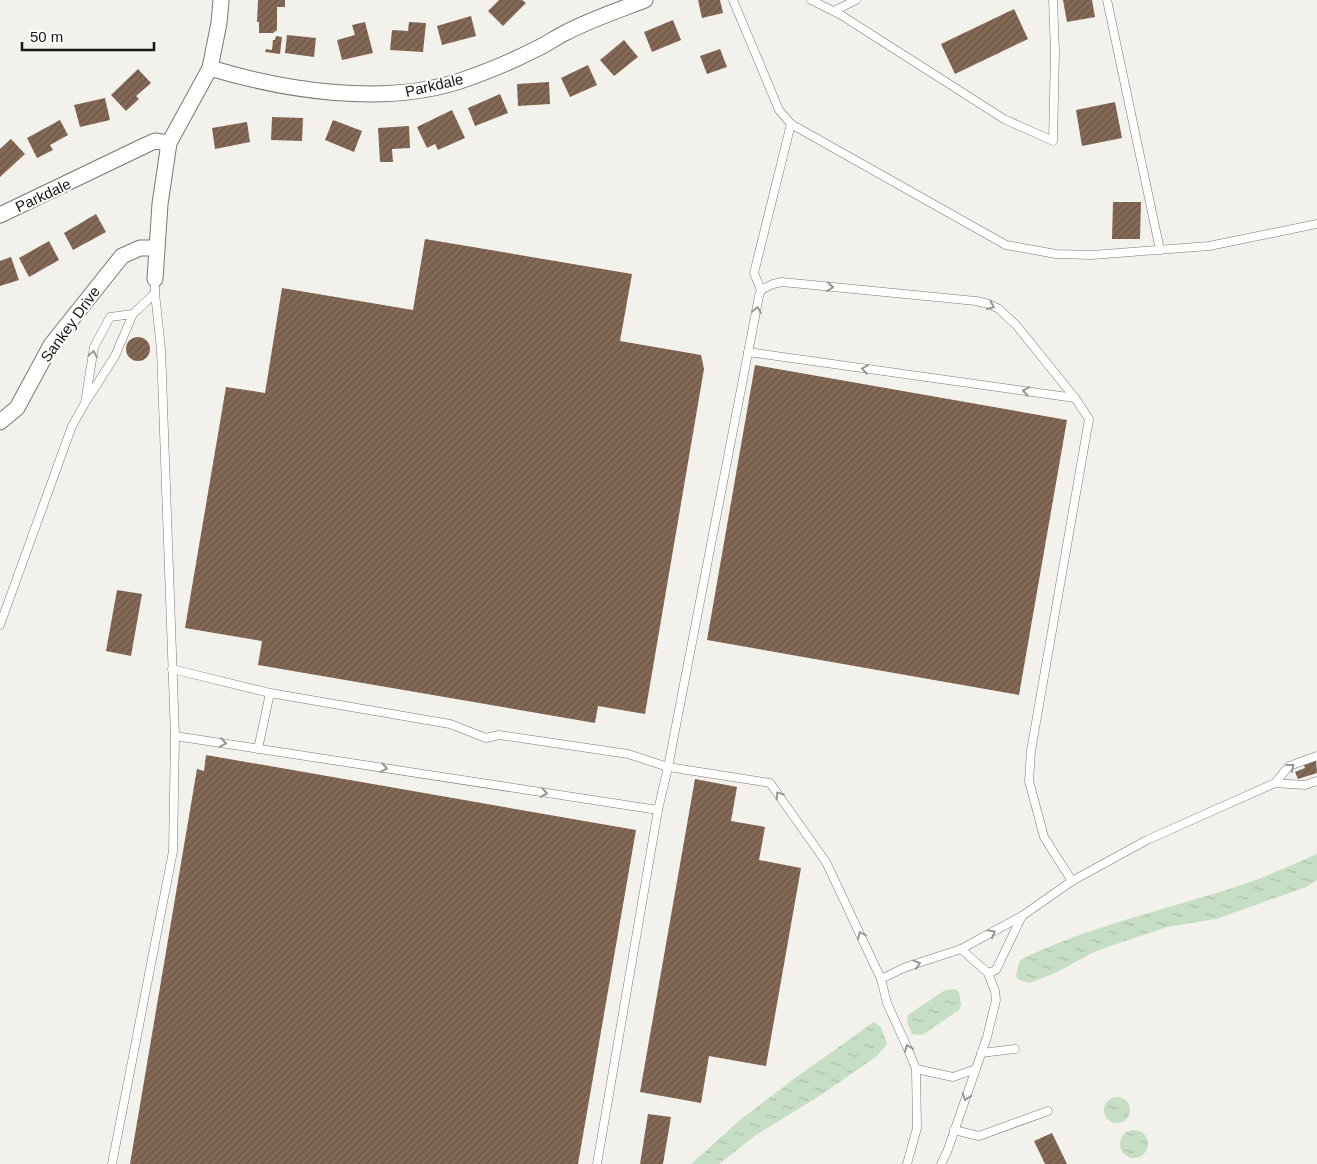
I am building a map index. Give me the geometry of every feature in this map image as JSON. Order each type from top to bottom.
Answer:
[{"type":"street","points":[[155,286],[160,204],[169,143],[210,68],[219,23],[221,0]]},
{"type":"street","name":"Parkdale","points":[[210,68],[241,78],[303,90],[399,94],[458,82],[492,69],[568,32],[645,0]]},
{"type":"street","name":"Parkdale","points":[[0,215],[155,140],[169,143]]},
{"type":"street","name":"Sankey Drive","points":[[0,422],[17,408],[51,345],[122,256],[140,248],[157,248]]},
{"type":"lane","points":[[733,0],[778,110],[791,124],[1006,245],[1056,254],[1092,255],[1210,246],[1317,224]]},
{"type":"lane","points":[[811,0],[834,11],[1004,119],[1053,141],[1055,52],[1053,0]]},
{"type":"lane","points":[[834,11],[856,0]]},
{"type":"lane","points":[[1107,0],[1160,250]]},
{"type":"lane","points":[[597,1164],[658,810],[761,290],[754,274],[791,124]]},
{"type":"lane","points":[[761,290],[782,282],[976,301],[989,304],[999,309],[1017,326],[1075,398],[1089,419],[1031,751],[1029,781],[1044,837],[1072,881]]},
{"type":"lane","points":[[0,625],[72,426],[115,356],[133,314],[155,286]]},
{"type":"lane","points":[[112,1164],[174,851],[175,736],[161,350],[155,286]]},
{"type":"lane","points":[[85,402],[94,347],[110,317],[133,314]]},
{"type":"lane","points":[[748,352],[1075,398]]},
{"type":"lane","points":[[172,668],[270,693],[450,724],[486,738],[499,735],[628,754],[668,767],[770,782],[826,862],[881,979],[887,1003],[916,1069],[917,1128],[907,1164]]},
{"type":"lane","points":[[258,749],[270,693]]},
{"type":"lane","points":[[175,736],[658,810]]},
{"type":"lane","points":[[881,979],[906,967],[961,949],[1022,916],[1072,881],[1148,840],[1275,783],[1289,766],[1317,756]]},
{"type":"lane","points":[[1275,783],[1305,785],[1317,781]]},
{"type":"lane","points":[[988,973],[996,970],[1022,916]]},
{"type":"lane","points":[[941,1164],[976,1069],[996,1000],[995,991],[988,973],[961,949]]},
{"type":"lane","points":[[981,1053],[1015,1049]]},
{"type":"lane","points":[[916,1069],[953,1077],[976,1069]]},
{"type":"lane","points":[[954,1130],[979,1136],[1048,1111]]},
{"type":"water","points":[[1317,854],[1317,880],[1306,887],[1216,919],[1167,927],[1122,942],[1094,952],[1055,973],[1030,983],[1019,980],[1016,976],[1020,960],[1045,948],[1098,929],[1243,884]]},
{"type":"water","points":[[955,989],[959,992],[961,1005],[959,1010],[922,1035],[912,1034],[907,1022],[908,1015],[945,990]]},
{"type":"water","points":[[874,1022],[881,1027],[887,1044],[877,1056],[821,1095],[756,1135],[719,1164],[691,1164],[739,1121],[795,1078]]},
{"type":"water","points":[[1117,1097],[1126,1101],[1130,1110],[1126,1119],[1117,1123],[1108,1119],[1104,1110],[1108,1101]]},
{"type":"water","points":[[1134,1130],[1144,1134],[1148,1144],[1144,1154],[1134,1158],[1124,1154],[1120,1144],[1124,1134]]},
{"type":"building","points":[[258,0],[285,0],[285,7],[277,7],[277,30],[273,33],[259,33],[259,22],[257,22]]},
{"type":"building","points":[[499,0],[522,0],[526,3],[503,26],[488,11]]},
{"type":"building","points":[[698,0],[720,0],[723,13],[702,18]]},
{"type":"building","points":[[1063,0],[1092,0],[1095,17],[1067,22]]},
{"type":"building","points":[[1014,9],[1028,39],[955,74],[941,44]]},
{"type":"building","points":[[471,16],[476,36],[442,45],[437,26]]},
{"type":"building","points":[[673,20],[681,40],[652,52],[644,32]]},
{"type":"building","points":[[365,22],[373,53],[342,60],[337,40],[355,35],[352,25]]},
{"type":"building","points":[[409,22],[426,23],[423,52],[390,50],[392,30],[408,31]]},
{"type":"building","points":[[287,35],[316,38],[314,57],[285,53]]},
{"type":"building","points":[[276,36],[282,37],[280,54],[265,52],[266,49],[272,50],[273,40],[275,40]]},
{"type":"building","points":[[624,40],[638,57],[614,76],[600,60]]},
{"type":"building","points":[[720,49],[727,67],[707,74],[700,56]]},
{"type":"building","points":[[588,65],[597,85],[570,97],[561,78]]},
{"type":"building","points":[[138,69],[151,83],[136,96],[139,99],[126,111],[111,95]]},
{"type":"building","points":[[549,82],[550,104],[518,106],[517,84]]},
{"type":"building","points":[[500,94],[508,113],[475,126],[468,108]]},
{"type":"building","points":[[105,98],[110,120],[80,127],[74,105]]},
{"type":"building","points":[[1115,102],[1122,138],[1082,146],[1076,110]]},
{"type":"building","points":[[452,110],[465,138],[438,150],[435,144],[427,148],[417,127]]},
{"type":"building","points":[[272,117],[303,118],[302,141],[271,140]]},
{"type":"building","points":[[60,120],[68,135],[50,145],[53,150],[37,158],[27,138]]},
{"type":"building","points":[[333,120],[362,131],[354,152],[325,140]]},
{"type":"building","points":[[247,122],[250,142],[215,149],[212,128]]},
{"type":"building","points":[[409,126],[410,148],[392,149],[393,162],[380,162],[378,128]]},
{"type":"building","points":[[11,139],[25,154],[0,177],[0,149]]},
{"type":"building","points":[[1113,202],[1141,202],[1140,239],[1112,239]]},
{"type":"building","points":[[96,214],[106,232],[73,250],[64,233]]},
{"type":"building","points":[[425,239],[632,274],[620,341],[701,355],[704,369],[645,714],[598,706],[595,723],[258,665],[262,641],[185,628],[226,387],[265,393],[282,288],[413,310]]},
{"type":"building","points":[[49,241],[59,260],[29,277],[19,258]]},
{"type":"building","points":[[11,257],[19,280],[0,286],[0,261]]},
{"type":"building","points":[[138,337],[146,341],[150,349],[146,357],[138,361],[130,357],[126,349],[130,341]]},
{"type":"building","points":[[755,365],[1067,420],[1019,695],[707,640]]},
{"type":"building","points":[[117,590],[142,594],[131,656],[106,651]]},
{"type":"building","points":[[206,755],[636,830],[578,1164],[130,1164],[197,769],[204,771]]},
{"type":"building","points":[[1316,760],[1317,773],[1298,779],[1295,772],[1305,768],[1304,765]]},
{"type":"building","points":[[695,779],[737,787],[731,821],[765,827],[759,860],[801,868],[766,1066],[709,1056],[701,1103],[640,1092]]},
{"type":"building","points":[[648,1114],[671,1117],[663,1164],[640,1164]]},
{"type":"building","points":[[1052,1133],[1067,1164],[1045,1164],[1034,1141]]}]
